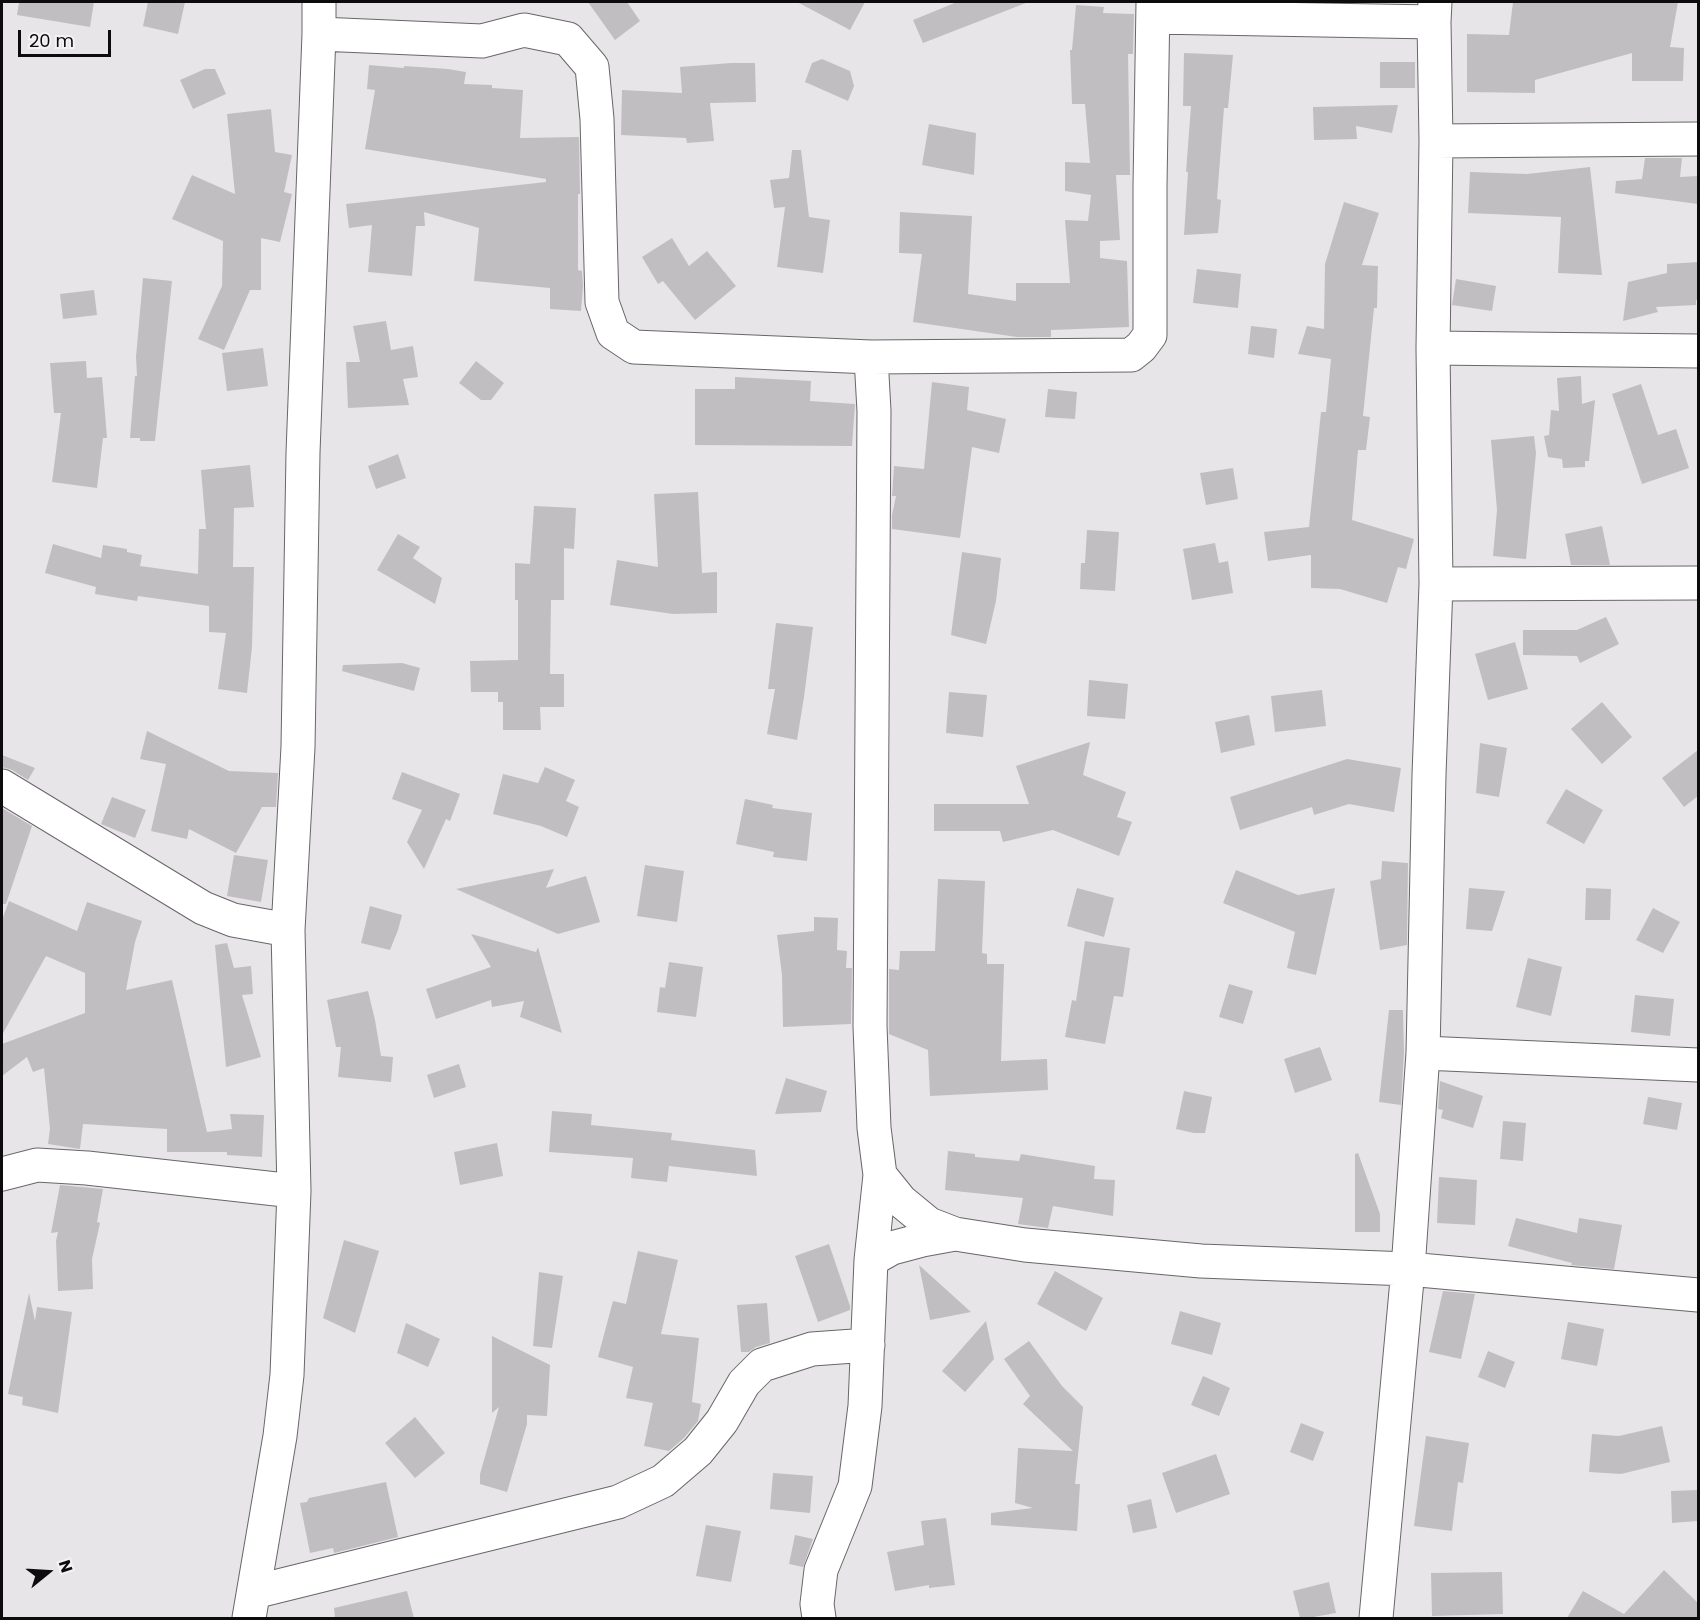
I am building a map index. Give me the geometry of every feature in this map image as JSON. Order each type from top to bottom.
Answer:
[{"type":"street","points":[[319,2],[303,453],[298,747],[288,930],[294,1191],[287,1375],[280,1436],[251,1605],[618,1502],[663,1481],[698,1451],[722,1421],[744,1383],[762,1365],[812,1349],[868,1345]]},
{"type":"street","points":[[319,34],[482,41],[524,30],[568,39],[591,67],[597,119],[602,302],[613,333],[634,346],[871,357],[1131,355],[1150,335],[1153,9],[1434,12],[1436,141],[1433,348],[1436,585],[1423,1053],[1407,1269],[1376,1618]]},
{"type":"street","points":[[1436,141],[1698,139]]},
{"type":"street","points":[[1433,348],[1698,351]]},
{"type":"street","points":[[819,1618],[817,1604],[821,1570],[855,1486],[865,1406],[871,1260],[880,1175],[874,1128],[870,1026],[874,411],[871,357]]},
{"type":"street","points":[[1436,585],[1698,583]]},
{"type":"street","points":[[2,786],[202,908],[233,920],[288,930]]},
{"type":"street","points":[[1423,1053],[1698,1065]]},
{"type":"street","points":[[2,1174],[37,1165],[77,1167],[294,1191]]},
{"type":"street","points":[[880,1175],[901,1201],[929,1224],[955,1234],[1025,1245],[1201,1261],[1407,1269],[1698,1295]]},
{"type":"street","points":[[871,1260],[892,1248],[955,1234]]},
{"type":"building","points":[[19,2],[94,2],[90,27],[17,15]]},
{"type":"building","points":[[148,2],[185,2],[178,34],[143,26]]},
{"type":"building","points":[[588,2],[627,2],[640,21],[615,40]]},
{"type":"building","points":[[797,2],[865,2],[850,30]]},
{"type":"building","points":[[957,2],[1026,3],[923,43],[913,20]]},
{"type":"building","points":[[1513,2],[1678,2],[1670,47],[1684,48],[1683,81],[1632,81],[1632,53],[1535,80],[1535,93],[1467,92],[1467,34],[1509,35]]},
{"type":"building","points":[[1076,5],[1104,7],[1103,13],[1134,14],[1133,54],[1128,54],[1130,175],[1116,175],[1120,240],[1100,241],[1100,258],[1127,261],[1129,327],[1051,330],[1051,337],[1017,337],[913,322],[922,254],[899,253],[900,212],[972,216],[968,294],[1016,301],[1016,283],[1070,283],[1065,220],[1088,221],[1091,195],[1065,191],[1065,162],[1090,163],[1085,104],[1072,104],[1070,50],[1072,50]]},
{"type":"building","points":[[1184,53],[1233,55],[1228,108],[1224,108],[1217,199],[1221,200],[1218,233],[1184,235],[1191,106],[1183,106]]},
{"type":"building","points":[[822,59],[850,71],[854,86],[848,101],[805,82],[812,63]]},
{"type":"building","points":[[1380,62],[1415,62],[1415,88],[1380,88]]},
{"type":"building","points":[[755,63],[756,102],[710,103],[714,141],[687,143],[686,138],[621,135],[622,90],[682,93],[680,67]]},
{"type":"building","points":[[369,65],[448,69],[466,72],[464,84],[492,85],[492,88],[523,90],[520,138],[579,137],[578,270],[582,271],[581,311],[550,309],[550,288],[474,281],[479,228],[424,212],[425,226],[416,226],[412,276],[368,272],[372,225],[349,228],[346,204],[546,182],[546,179],[365,149],[375,90],[367,89]]},
{"type":"building","points":[[205,69],[215,69],[226,94],[193,109],[180,80]]},
{"type":"building","points":[[1398,105],[1392,133],[1356,126],[1357,139],[1314,140],[1313,107]]},
{"type":"building","points":[[271,109],[275,152],[292,155],[284,192],[292,194],[280,242],[261,238],[261,290],[250,290],[224,350],[198,339],[222,286],[223,241],[172,219],[192,175],[235,194],[227,114]]},
{"type":"building","points":[[929,124],[976,133],[974,175],[922,165]]},
{"type":"building","points":[[792,150],[801,150],[809,217],[830,220],[823,273],[777,267],[785,207],[774,208],[770,180],[789,178]]},
{"type":"building","points":[[1645,158],[1682,158],[1680,177],[1698,176],[1698,204],[1615,193],[1616,181],[1642,179]]},
{"type":"building","points":[[1590,167],[1602,275],[1558,273],[1561,217],[1468,213],[1470,172],[1527,174]]},
{"type":"building","points":[[1344,202],[1379,213],[1362,265],[1378,266],[1377,308],[1374,308],[1363,416],[1370,417],[1366,450],[1358,450],[1352,520],[1414,539],[1406,569],[1398,567],[1387,603],[1340,589],[1311,588],[1311,555],[1268,561],[1264,532],[1309,527],[1321,412],[1326,412],[1331,359],[1298,354],[1307,326],[1324,329],[1325,264]]},
{"type":"building","points":[[672,238],[689,266],[707,251],[736,286],[695,320],[663,281],[658,284],[642,257]]},
{"type":"building","points":[[1698,262],[1696,305],[1656,307],[1658,312],[1623,321],[1628,282],[1667,273],[1667,264]]},
{"type":"building","points":[[1197,269],[1241,274],[1238,308],[1193,303]]},
{"type":"building","points":[[143,278],[172,281],[155,441],[130,438],[135,376],[137,376],[136,357]]},
{"type":"building","points":[[1456,279],[1496,286],[1492,311],[1452,305]]},
{"type":"building","points":[[94,290],[97,315],[63,319],[60,294]]},
{"type":"building","points":[[386,321],[391,350],[413,346],[418,377],[403,379],[409,405],[348,408],[346,362],[360,362],[353,326]]},
{"type":"building","points":[[1251,326],[1277,329],[1274,358],[1248,354]]},
{"type":"building","points":[[263,348],[268,386],[227,391],[222,353]]},
{"type":"building","points":[[86,361],[87,378],[102,377],[107,438],[103,438],[97,488],[52,482],[61,413],[54,413],[50,363]]},
{"type":"building","points":[[476,361],[504,383],[491,400],[481,400],[459,383]]},
{"type":"building","points":[[1581,376],[1582,404],[1595,400],[1589,461],[1585,461],[1585,467],[1563,468],[1562,459],[1548,457],[1544,436],[1549,435],[1551,410],[1559,411],[1557,378]]},
{"type":"building","points":[[735,377],[811,381],[810,401],[855,404],[852,446],[695,445],[695,389],[735,389]]},
{"type":"building","points":[[932,382],[969,387],[967,410],[1006,419],[999,453],[972,447],[960,538],[892,529],[896,496],[892,496],[894,466],[924,469]]},
{"type":"building","points":[[1641,384],[1658,435],[1676,429],[1689,468],[1642,484],[1612,394]]},
{"type":"building","points":[[1048,389],[1077,392],[1075,419],[1045,417]]},
{"type":"building","points":[[1534,436],[1536,453],[1526,559],[1493,556],[1497,510],[1491,440]]},
{"type":"building","points":[[398,454],[406,478],[376,489],[368,466]]},
{"type":"building","points":[[250,465],[254,507],[234,508],[233,567],[254,567],[252,647],[247,693],[218,689],[226,633],[209,632],[209,606],[138,596],[137,601],[95,594],[96,587],[45,573],[53,544],[101,558],[103,545],[127,549],[127,552],[142,555],[140,566],[198,574],[199,529],[206,529],[201,470]]},
{"type":"building","points":[[1233,468],[1238,499],[1206,505],[1200,473]]},
{"type":"building","points":[[698,492],[702,573],[717,572],[717,613],[673,614],[610,605],[617,560],[658,567],[654,494]]},
{"type":"building","points":[[534,506],[576,508],[574,549],[564,548],[564,600],[551,600],[550,674],[564,674],[564,707],[540,707],[541,730],[503,730],[503,702],[498,702],[498,692],[471,692],[470,661],[518,660],[518,600],[515,600],[515,563],[530,564]]},
{"type":"building","points":[[1602,526],[1610,565],[1571,565],[1565,534]]},
{"type":"building","points":[[1087,530],[1119,532],[1115,591],[1080,589],[1081,563],[1085,563]]},
{"type":"building","points":[[398,534],[420,547],[413,558],[442,578],[435,604],[377,570]]},
{"type":"building","points":[[1215,543],[1219,563],[1228,561],[1233,593],[1192,600],[1183,549]]},
{"type":"building","points":[[962,552],[1001,558],[996,601],[986,644],[951,635]]},
{"type":"building","points":[[1606,617],[1619,644],[1580,663],[1577,656],[1523,655],[1523,630],[1577,630]]},
{"type":"building","points":[[776,623],[813,627],[797,740],[767,734],[775,689],[768,689]]},
{"type":"building","points":[[1515,642],[1528,689],[1488,700],[1475,654]]},
{"type":"building","points":[[402,663],[420,668],[414,691],[342,671],[343,665]]},
{"type":"building","points":[[1089,680],[1128,684],[1125,719],[1087,716]]},
{"type":"building","points":[[1322,690],[1326,726],[1275,732],[1271,696]]},
{"type":"building","points":[[949,692],[987,695],[983,737],[946,733]]},
{"type":"building","points":[[1602,702],[1632,737],[1602,764],[1571,729]]},
{"type":"building","points":[[1249,715],[1255,745],[1221,753],[1215,722]]},
{"type":"building","points":[[147,731],[229,771],[278,773],[276,807],[262,807],[236,853],[189,829],[187,839],[151,831],[166,764],[140,759]]},
{"type":"building","points":[[1090,742],[1083,775],[1126,792],[1117,817],[1132,822],[1119,856],[1053,830],[1003,842],[1000,831],[934,831],[934,804],[1029,804],[1016,766]]},
{"type":"building","points":[[1480,743],[1507,748],[1499,797],[1476,793]]},
{"type":"building","points":[[1698,750],[1698,796],[1684,807],[1662,778]]},
{"type":"building","points":[[2,755],[35,768],[28,780],[2,767]]},
{"type":"building","points":[[1347,759],[1401,768],[1394,812],[1349,804],[1314,815],[1312,807],[1240,830],[1230,797]]},
{"type":"building","points":[[545,767],[575,780],[566,801],[579,807],[567,837],[541,826],[493,814],[503,774],[538,783]]},
{"type":"building","points":[[402,772],[460,794],[450,821],[446,819],[424,869],[407,842],[422,810],[392,799]]},
{"type":"building","points":[[1566,789],[1603,810],[1584,844],[1546,823]]},
{"type":"building","points":[[112,797],[146,810],[135,838],[101,824]]},
{"type":"building","points":[[745,799],[773,805],[772,808],[812,813],[807,861],[773,857],[774,852],[736,844]]},
{"type":"building","points":[[2,808],[32,826],[6,904],[2,904]]},
{"type":"building","points":[[234,855],[268,860],[261,902],[227,896]]},
{"type":"building","points":[[1382,861],[1408,863],[1407,945],[1380,950],[1370,881],[1381,879]]},
{"type":"building","points":[[645,865],[684,871],[677,922],[637,916]]},
{"type":"building","points":[[554,869],[546,888],[586,876],[600,922],[558,934],[456,889]]},
{"type":"building","points":[[1236,870],[1298,895],[1335,888],[1316,975],[1287,968],[1295,932],[1223,903]]},
{"type":"building","points":[[938,879],[985,881],[982,953],[987,954],[987,964],[1004,964],[1001,1061],[1047,1059],[1048,1090],[930,1096],[928,1050],[889,1034],[889,969],[899,970],[900,951],[935,951]]},
{"type":"building","points":[[1077,888],[1114,898],[1104,937],[1067,926]]},
{"type":"building","points":[[1469,888],[1505,891],[1492,931],[1466,929]]},
{"type":"building","points":[[1586,888],[1611,889],[1610,920],[1585,920]]},
{"type":"building","points":[[9,901],[77,931],[87,902],[142,921],[135,942],[126,990],[172,980],[207,1132],[232,1129],[230,1114],[264,1115],[262,1157],[227,1155],[227,1152],[167,1152],[167,1129],[83,1124],[80,1149],[48,1144],[50,1129],[44,1068],[33,1072],[27,1057],[2,1076],[2,1044],[85,1013],[85,973],[46,956],[2,1035],[2,920]]},
{"type":"building","points":[[370,906],[402,915],[390,950],[361,943]]},
{"type":"building","points":[[1653,908],[1680,922],[1663,953],[1636,940]]},
{"type":"building","points":[[814,917],[838,918],[837,950],[847,951],[846,968],[852,968],[851,1024],[783,1027],[782,975],[777,935],[814,931]]},
{"type":"building","points":[[471,934],[536,952],[538,947],[562,1033],[520,1017],[524,1001],[492,1007],[491,1000],[436,1019],[426,989],[491,967]]},
{"type":"building","points":[[1085,941],[1130,948],[1123,997],[1114,996],[1105,1044],[1065,1037],[1072,1000],[1076,1001]]},
{"type":"building","points":[[227,943],[234,968],[251,966],[253,994],[242,995],[261,1057],[226,1067],[215,945]]},
{"type":"building","points":[[1528,958],[1562,967],[1551,1016],[1516,1007]]},
{"type":"building","points":[[669,962],[703,967],[696,1017],[657,1012],[660,987],[665,988]]},
{"type":"building","points":[[1229,984],[1253,991],[1243,1024],[1219,1017]]},
{"type":"building","points":[[368,991],[381,1056],[393,1057],[391,1082],[338,1077],[341,1047],[336,1047],[327,1000]]},
{"type":"building","points":[[1635,995],[1674,999],[1670,1036],[1631,1032]]},
{"type":"building","points":[[1389,1010],[1403,1010],[1404,1052],[1401,1105],[1379,1102]]},
{"type":"building","points":[[1320,1047],[1332,1080],[1295,1093],[1284,1059]]},
{"type":"building","points":[[459,1064],[466,1087],[434,1098],[427,1075]]},
{"type":"building","points":[[786,1078],[827,1091],[821,1112],[775,1114]]},
{"type":"building","points":[[1440,1081],[1483,1096],[1473,1128],[1441,1118],[1443,1110],[1438,1109]]},
{"type":"building","points":[[1184,1091],[1212,1097],[1205,1133],[1176,1129]]},
{"type":"building","points":[[1648,1097],[1682,1103],[1677,1130],[1643,1124]]},
{"type":"building","points":[[552,1111],[592,1114],[591,1125],[672,1133],[671,1140],[755,1150],[757,1176],[669,1166],[667,1182],[631,1178],[633,1158],[549,1152]]},
{"type":"building","points":[[1503,1121],[1526,1123],[1523,1161],[1500,1159]]},
{"type":"building","points":[[497,1143],[503,1176],[460,1185],[454,1152]]},
{"type":"building","points":[[948,1151],[975,1154],[975,1157],[1019,1161],[1021,1154],[1095,1166],[1094,1179],[1115,1180],[1113,1216],[1053,1206],[1048,1228],[1018,1224],[1023,1198],[945,1190]]},
{"type":"building","points":[[1358,1153],[1380,1214],[1380,1232],[1355,1232],[1355,1154]]},
{"type":"building","points":[[1439,1177],[1477,1180],[1475,1225],[1437,1223]]},
{"type":"building","points":[[60,1185],[103,1189],[97,1222],[100,1223],[92,1259],[93,1289],[58,1291],[56,1241],[58,1232],[51,1233]]},
{"type":"building","points":[[1516,1218],[1577,1233],[1579,1218],[1622,1225],[1614,1269],[1571,1265],[1572,1263],[1508,1246]]},
{"type":"building","points":[[344,1240],[379,1251],[355,1333],[323,1318]]},
{"type":"building","points":[[829,1244],[850,1310],[818,1322],[795,1256]]},
{"type":"building","points":[[638,1251],[678,1260],[661,1334],[699,1338],[692,1402],[701,1404],[698,1421],[669,1451],[644,1446],[653,1403],[626,1398],[633,1367],[598,1357],[613,1301],[626,1304]]},
{"type":"building","points":[[919,1265],[971,1312],[930,1320]]},
{"type":"building","points":[[1055,1271],[1103,1298],[1086,1331],[1037,1304]]},
{"type":"building","points":[[539,1272],[563,1276],[552,1348],[533,1346]]},
{"type":"building","points":[[1443,1291],[1475,1294],[1461,1359],[1429,1352]]},
{"type":"building","points":[[29,1293],[35,1321],[37,1307],[72,1312],[58,1413],[22,1405],[23,1397],[8,1394]]},
{"type":"building","points":[[767,1303],[770,1343],[756,1347],[749,1352],[741,1352],[737,1305]]},
{"type":"building","points":[[1180,1311],[1221,1323],[1212,1355],[1171,1344]]},
{"type":"building","points":[[986,1321],[994,1359],[965,1392],[942,1371]]},
{"type":"building","points":[[1568,1322],[1604,1329],[1597,1366],[1561,1359]]},
{"type":"building","points":[[406,1323],[440,1339],[428,1367],[397,1353]]},
{"type":"building","points":[[492,1336],[550,1365],[547,1416],[527,1415],[527,1424],[507,1492],[480,1484],[480,1474],[499,1407],[492,1413]]},
{"type":"building","points":[[1029,1341],[1062,1386],[1083,1407],[1075,1484],[1080,1484],[1077,1531],[991,1525],[991,1513],[1033,1508],[1015,1503],[1018,1448],[1073,1451],[1023,1404],[1030,1396],[1004,1359]]},
{"type":"building","points":[[1488,1351],[1515,1362],[1505,1388],[1478,1377]]},
{"type":"building","points":[[1203,1376],[1230,1388],[1219,1416],[1191,1405]]},
{"type":"building","points":[[415,1417],[445,1453],[415,1478],[385,1443]]},
{"type":"building","points":[[1301,1423],[1324,1432],[1313,1461],[1290,1452]]},
{"type":"building","points":[[1662,1426],[1670,1462],[1621,1474],[1589,1472],[1592,1434],[1619,1436]]},
{"type":"building","points":[[1426,1436],[1469,1443],[1463,1483],[1458,1482],[1452,1531],[1414,1526]]},
{"type":"building","points":[[1216,1454],[1230,1494],[1176,1513],[1162,1473]]},
{"type":"building","points":[[773,1473],[813,1476],[810,1513],[770,1509]]},
{"type":"building","points":[[386,1482],[398,1537],[334,1553],[333,1548],[310,1553],[300,1503],[307,1502],[309,1498]]},
{"type":"building","points":[[1698,1490],[1698,1521],[1672,1523],[1671,1491]]},
{"type":"building","points":[[1151,1499],[1157,1528],[1133,1533],[1127,1505]]},
{"type":"building","points":[[946,1518],[955,1585],[929,1588],[929,1585],[895,1591],[887,1552],[924,1545],[921,1521]]},
{"type":"building","points":[[706,1525],[741,1531],[731,1582],[696,1576]]},
{"type":"building","points":[[795,1535],[813,1539],[803,1567],[789,1564]]},
{"type":"building","points":[[1664,1570],[1698,1603],[1698,1618],[1567,1618],[1583,1591],[1624,1614]]},
{"type":"building","points":[[1502,1572],[1503,1614],[1432,1616],[1431,1573]]},
{"type":"building","points":[[1329,1582],[1336,1613],[1300,1618],[1293,1591]]},
{"type":"building","points":[[407,1591],[414,1618],[335,1618],[334,1608]]}]
